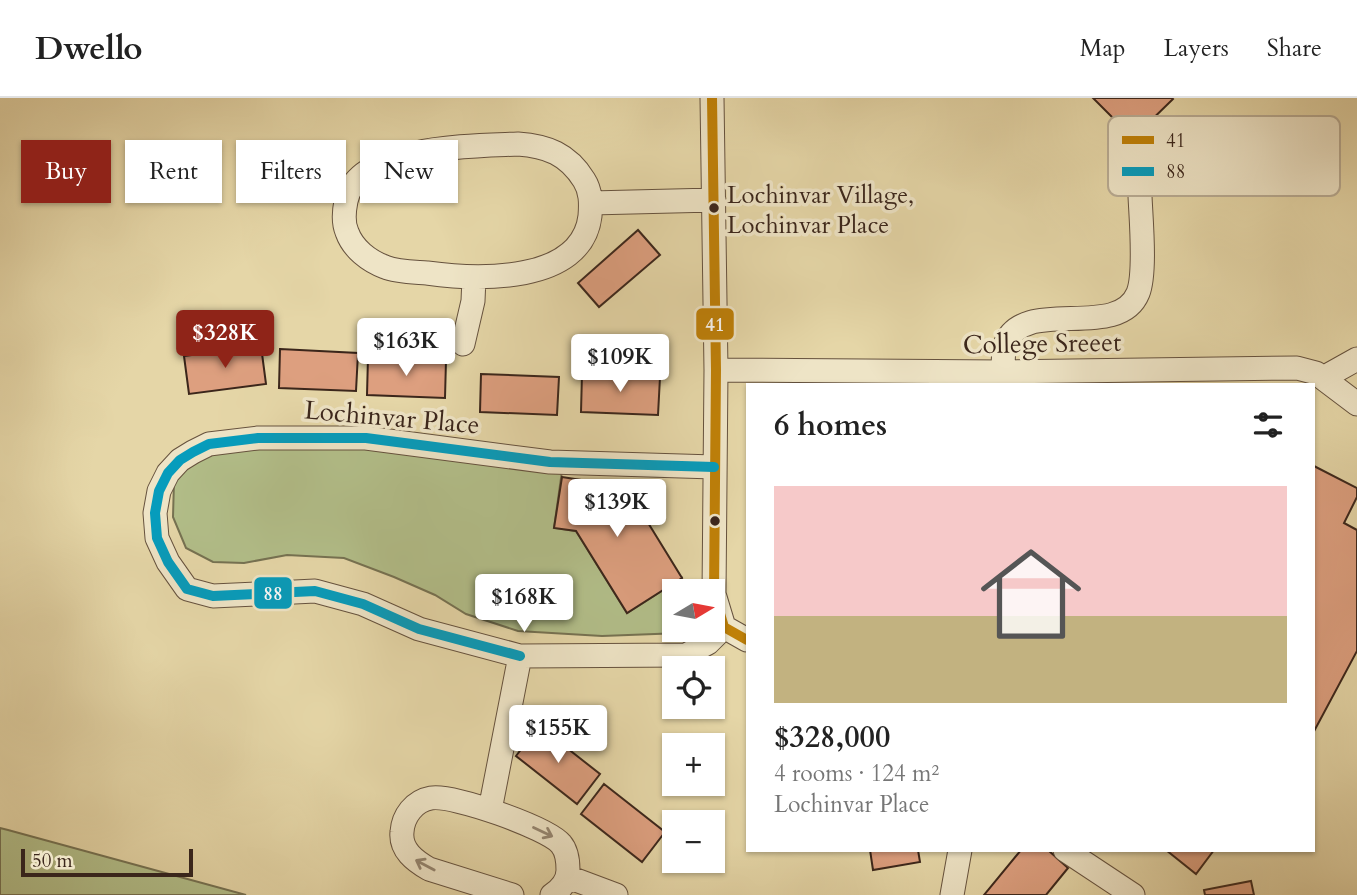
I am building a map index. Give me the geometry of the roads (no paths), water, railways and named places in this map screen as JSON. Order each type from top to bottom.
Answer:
[{"type":"street","points":[[712,98],[716,370],[714,579]]},
{"type":"street","points":[[496,145],[540,146],[560,154],[577,168],[588,186],[591,203],[583,240],[568,255],[551,265],[527,272],[474,277],[388,269],[371,261],[357,248],[346,231],[344,212],[348,192],[359,177],[385,162],[418,153],[496,145]]},
{"type":"street","points":[[1003,372],[1005,345],[1011,334],[1020,327],[1045,321],[1115,314],[1132,304],[1141,281],[1140,196]]},
{"type":"street","points":[[591,203],[713,200]]},
{"type":"street","points":[[463,344],[473,301],[474,277]]},
{"type":"street","points":[[1323,378],[1357,359]]},
{"type":"street","name":"College Sreeet","points":[[716,370],[1003,372],[1285,367],[1308,370],[1357,404]]},
{"type":"street","name":"Lochinvar Place","points":[[709,642],[686,655],[520,656],[419,629],[363,604],[315,591],[213,596],[187,589],[168,562],[157,538],[155,513],[159,491],[174,467],[193,452],[209,444],[258,438],[366,438],[550,462],[714,467]]},
{"type":"street","points":[[725,628],[746,639]]},
{"type":"street","points":[[490,810],[520,656]]},
{"type":"street","points":[[512,895],[417,863],[405,851],[401,834],[406,816],[415,805],[432,798],[490,810],[551,835],[563,846],[568,860],[568,877],[559,891],[552,895]]},
{"type":"street","points":[[952,895],[960,852]]},
{"type":"street","points":[[1068,852],[1133,895]]},
{"type":"street","points":[[568,877],[616,895]]},
{"type":"place","name":"Lochinvar Village, Lochinvar Place","points":[[714,208]]}]
